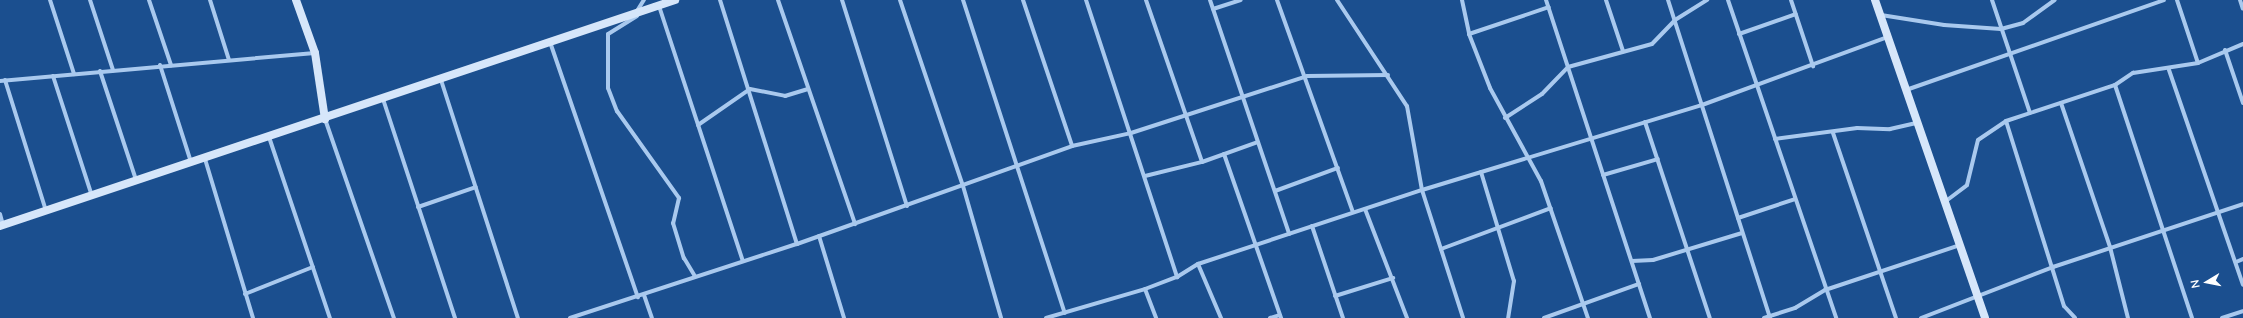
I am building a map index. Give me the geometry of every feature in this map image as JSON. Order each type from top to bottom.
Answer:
[{"type":"street","points":[[50,0],[74,74]]},
{"type":"street","points":[[90,0],[113,70]]},
{"type":"street","points":[[149,0],[171,65]]},
{"type":"street","points":[[210,0],[229,60]]},
{"type":"street","points":[[296,0],[315,54],[325,119],[394,318]]},
{"type":"street","points":[[636,13],[644,0]]},
{"type":"street","points":[[0,214],[2,225],[92,197],[675,0]]},
{"type":"street","points":[[720,0],[750,89],[797,244]]},
{"type":"street","points":[[778,0],[854,224]]},
{"type":"street","points":[[842,0],[908,206]]},
{"type":"street","points":[[900,0],[962,186],[1001,318]]},
{"type":"street","points":[[963,0],[1019,165],[1065,313]]},
{"type":"street","points":[[1023,0],[1072,146]]},
{"type":"street","points":[[1086,0],[1131,133],[1177,277]]},
{"type":"street","points":[[1146,0],[1187,114],[1202,162]]},
{"type":"street","points":[[1210,0],[1289,234]]},
{"type":"street","points":[[1213,9],[1241,0]]},
{"type":"street","points":[[1277,0],[1307,76],[1353,212]]},
{"type":"street","points":[[1336,0],[1388,75],[1407,106],[1422,190],[1463,318]]},
{"type":"street","points":[[1462,0],[1469,34],[1506,118],[1526,158],[1541,181],[1588,318]]},
{"type":"street","points":[[1546,0],[1650,318]]},
{"type":"street","points":[[1606,0],[1623,51]]},
{"type":"street","points":[[1668,0],[1770,317]]},
{"type":"street","points":[[1506,118],[1542,94],[1568,67],[1652,44],[1675,20],[1707,0]]},
{"type":"street","points":[[1728,0],[1825,290],[1836,318]]},
{"type":"street","points":[[1791,0],[1813,66]]},
{"type":"street","points":[[1877,0],[1917,123],[1946,201],[1985,318]]},
{"type":"street","points":[[1992,0],[2030,113]]},
{"type":"street","points":[[1881,15],[1944,25],[2001,29],[2023,23],[2055,0]]},
{"type":"street","points":[[1906,90],[2164,0]]},
{"type":"street","points":[[2177,0],[2198,63]]},
{"type":"street","points":[[2240,0],[2243,9]]},
{"type":"street","points":[[659,5],[744,261]]},
{"type":"street","points":[[1469,34],[1548,7]]},
{"type":"street","points":[[647,9],[608,34],[608,88],[621,117],[679,198],[673,223],[684,258],[695,276]]},
{"type":"street","points":[[1739,34],[1796,14]]},
{"type":"street","points":[[1046,318],[1145,289],[1177,277],[1198,264],[1353,212],[1365,210],[1422,190],[1702,105],[1756,84],[1813,66],[1888,37]]},
{"type":"street","points":[[550,42],[638,298]]},
{"type":"street","points":[[1946,201],[1967,185],[1975,146],[1981,136],[2006,121],[2115,85],[2144,70],[2169,70],[2198,63],[2225,50],[2243,44]]},
{"type":"street","points":[[2225,50],[2243,103]]},
{"type":"street","points":[[0,81],[100,70],[315,54]]},
{"type":"street","points":[[160,65],[191,163]]},
{"type":"street","points":[[100,70],[136,182]]},
{"type":"street","points":[[2169,70],[2243,285]]},
{"type":"street","points":[[570,318],[638,298],[695,276],[797,244],[908,206],[1072,146],[1131,133],[1307,76],[1388,75]]},
{"type":"street","points":[[53,76],[92,197]]},
{"type":"street","points":[[5,80],[46,211]]},
{"type":"street","points":[[441,80],[518,318]]},
{"type":"street","points":[[2115,85],[2164,229],[2192,318]]},
{"type":"street","points":[[698,125],[750,89],[785,96],[808,89]]},
{"type":"street","points":[[383,99],[455,318]]},
{"type":"street","points":[[2061,103],[2110,247],[2128,318]]},
{"type":"street","points":[[2006,121],[2064,306],[2075,318]]},
{"type":"street","points":[[1645,122],[1710,318]]},
{"type":"street","points":[[1775,139],[1833,133],[1862,127],[1890,129],[1917,123]]},
{"type":"street","points":[[1833,133],[1879,272],[1896,318]]},
{"type":"street","points":[[269,137],[330,318]]},
{"type":"street","points":[[1145,176],[1202,162],[1258,142]]},
{"type":"street","points":[[1224,154],[1280,316],[1270,318]]},
{"type":"street","points":[[205,159],[253,318]]},
{"type":"street","points":[[1603,175],[1658,159]]},
{"type":"street","points":[[1275,191],[1338,168]]},
{"type":"street","points":[[1481,172],[1514,281],[1508,318]]},
{"type":"street","points":[[418,207],[476,187]]},
{"type":"street","points":[[1738,218],[1795,199]]},
{"type":"street","points":[[1921,318],[2053,267],[2243,204]]},
{"type":"street","points":[[1441,249],[1551,208]]},
{"type":"street","points":[[1365,210],[1393,278],[1407,318]]},
{"type":"street","points":[[1312,226],[1343,318]]},
{"type":"street","points":[[1632,261],[1653,260],[1688,251],[1742,233]]},
{"type":"street","points":[[819,236],[844,318]]},
{"type":"street","points":[[1764,318],[1795,308],[1825,290],[1960,245]]},
{"type":"street","points":[[2236,262],[2243,260]]},
{"type":"street","points":[[1198,264],[1221,318]]},
{"type":"street","points":[[245,294],[313,267]]},
{"type":"street","points":[[1335,296],[1393,278]]},
{"type":"street","points":[[1544,318],[1639,284]]},
{"type":"street","points":[[1145,289],[1156,318]]},
{"type":"street","points":[[644,295],[652,318]]},
{"type":"street","points":[[2222,318],[2243,312]]}]
